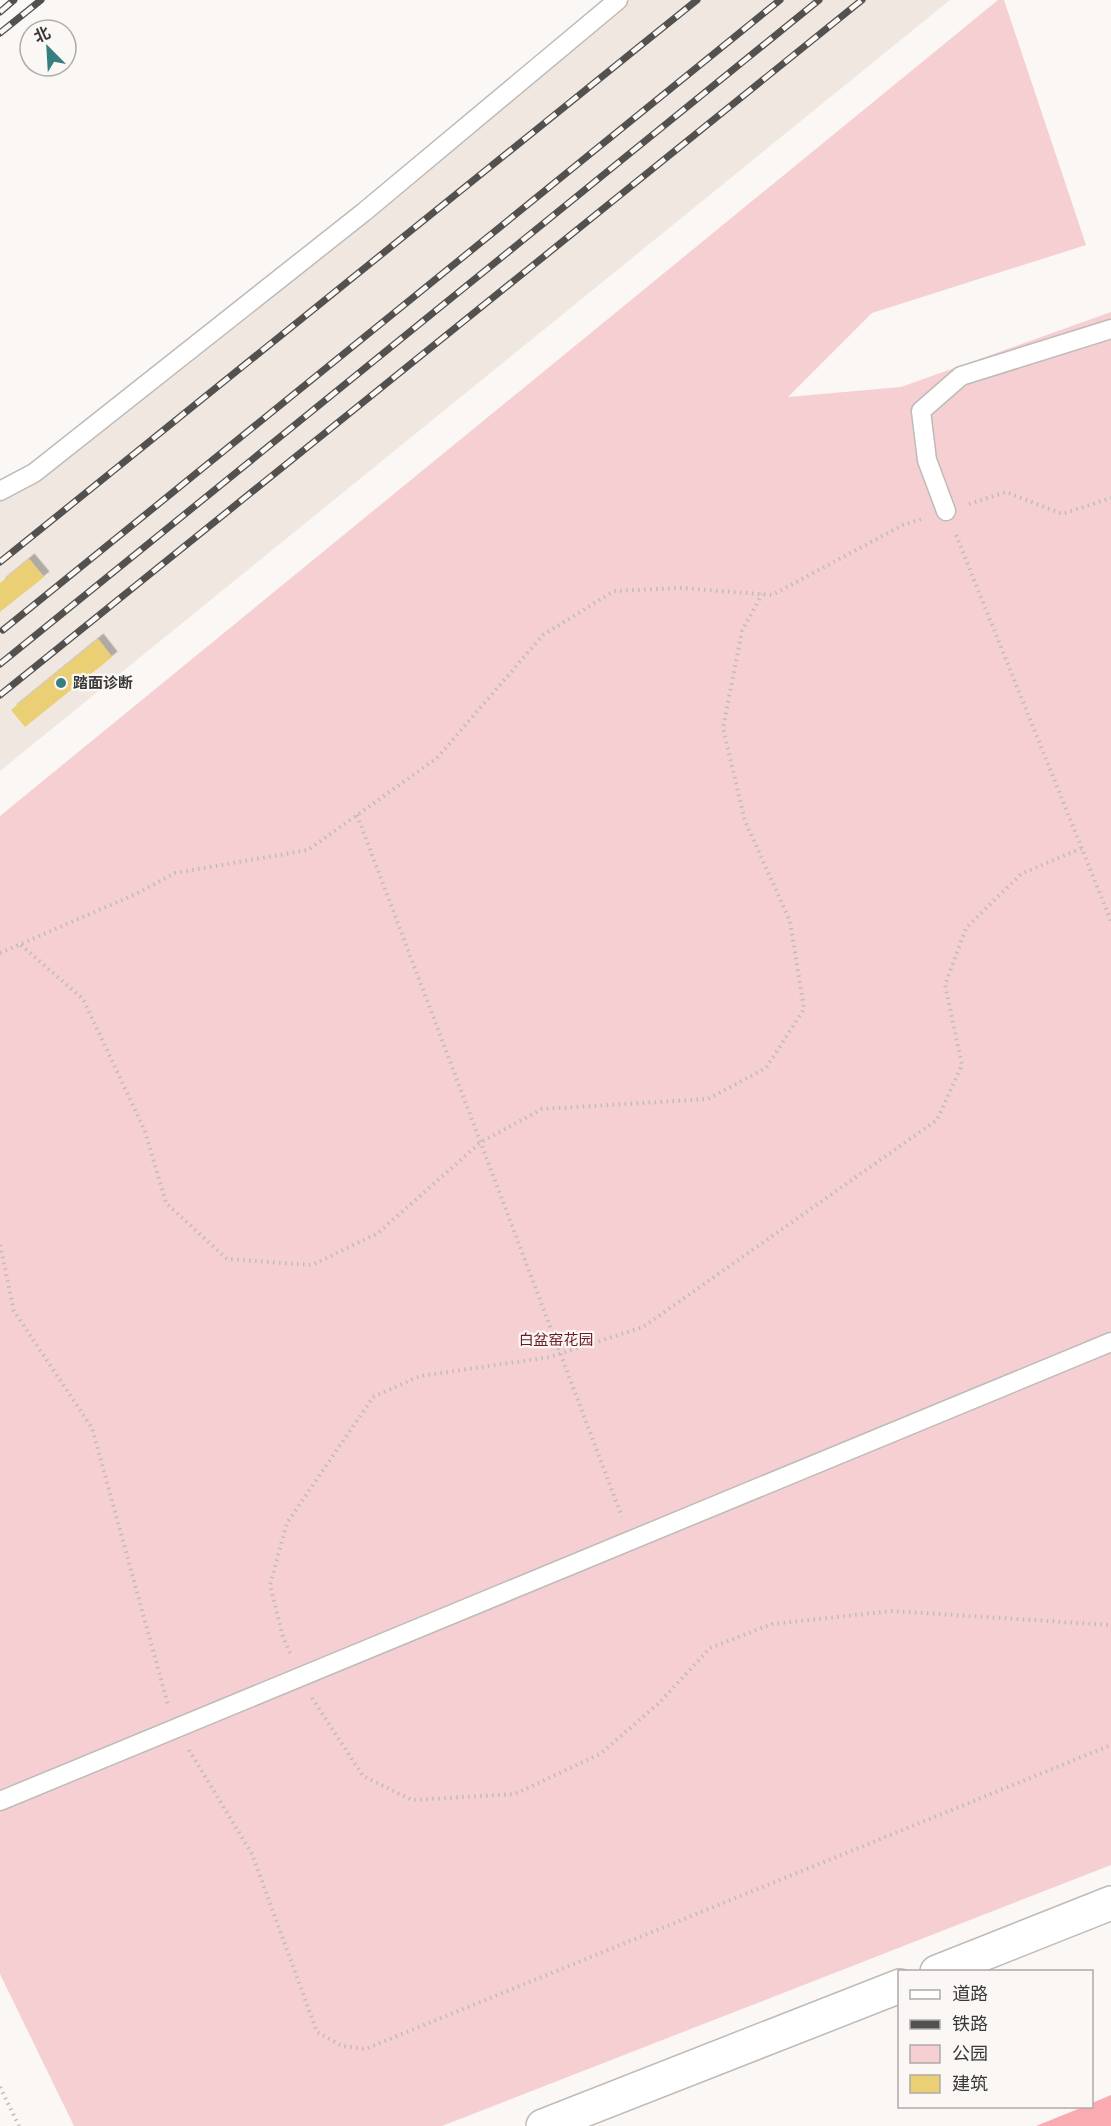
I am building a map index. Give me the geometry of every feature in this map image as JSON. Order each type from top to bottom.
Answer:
[{"type":"street","points":[[940,1970],[1111,1904]]},
{"type":"street","points":[[543,2126],[898,1987]]},
{"type":"lane","points":[[0,491],[34,473],[364,212],[618,0]]},
{"type":"lane","points":[[946,511],[927,460],[921,411],[961,376],[1111,329]]},
{"type":"lane","points":[[0,1801],[1111,1342]]},
{"type":"path","points":[[0,953],[136,894],[175,873],[308,850],[437,758],[543,635],[614,591],[682,588],[772,595],[903,525],[1006,492],[1062,514],[1111,498]]},
{"type":"path","points":[[946,511],[1111,921]]},
{"type":"path","points":[[21,945],[83,999],[145,1131],[166,1203],[227,1259],[312,1264],[378,1233],[481,1142],[542,1109],[708,1099],[766,1068],[804,1009],[790,921],[745,821],[723,728],[742,631],[762,594]]},
{"type":"path","points":[[357,815],[631,1540]]},
{"type":"path","points":[[1082,848],[1021,874],[966,928],[945,985],[962,1065],[937,1119],[643,1327],[561,1354],[420,1376],[373,1397],[287,1523],[270,1585],[283,1637],[300,1678],[328,1726],[363,1776],[412,1800],[515,1794],[600,1754],[659,1703],[710,1648],[772,1624],[892,1611],[1111,1625]]},
{"type":"path","points":[[0,1245],[14,1311],[92,1428],[169,1711],[176,1728],[252,1854],[317,2032],[342,2046],[365,2049],[1111,1745]]},
{"type":"path","points":[[0,2087],[19,2126]]},
{"type":"shaded area","points":[[625,0],[950,0],[0,771],[0,490]]},
{"type":"shaded area","points":[[1111,2095],[1111,2126],[1036,2126],[1081,2108],[1093,2108],[1093,2103]]},
{"type":"green space","name":"白盆窑花园","points":[[998,0],[1004,0],[1086,245],[872,313],[788,397],[901,387],[1111,312],[1111,1865],[442,2126],[74,2126],[0,1974],[0,816]]},
{"type":"building","points":[[29,559],[44,577],[0,612],[0,583]]},
{"type":"building","name":"踏面诊断","points":[[98,639],[112,657],[25,727],[11,710]]},
{"type":"railway","points":[[0,12],[14,0]]},
{"type":"railway","points":[[0,33],[41,0]]},
{"type":"railway","points":[[0,562],[697,0]]},
{"type":"railway","points":[[3,630],[780,0]]},
{"type":"railway","points":[[0,664],[819,0]]},
{"type":"railway","points":[[0,695],[862,0]]},
{"type":"place","name":"踏面诊断","points":[[61,683]]}]
